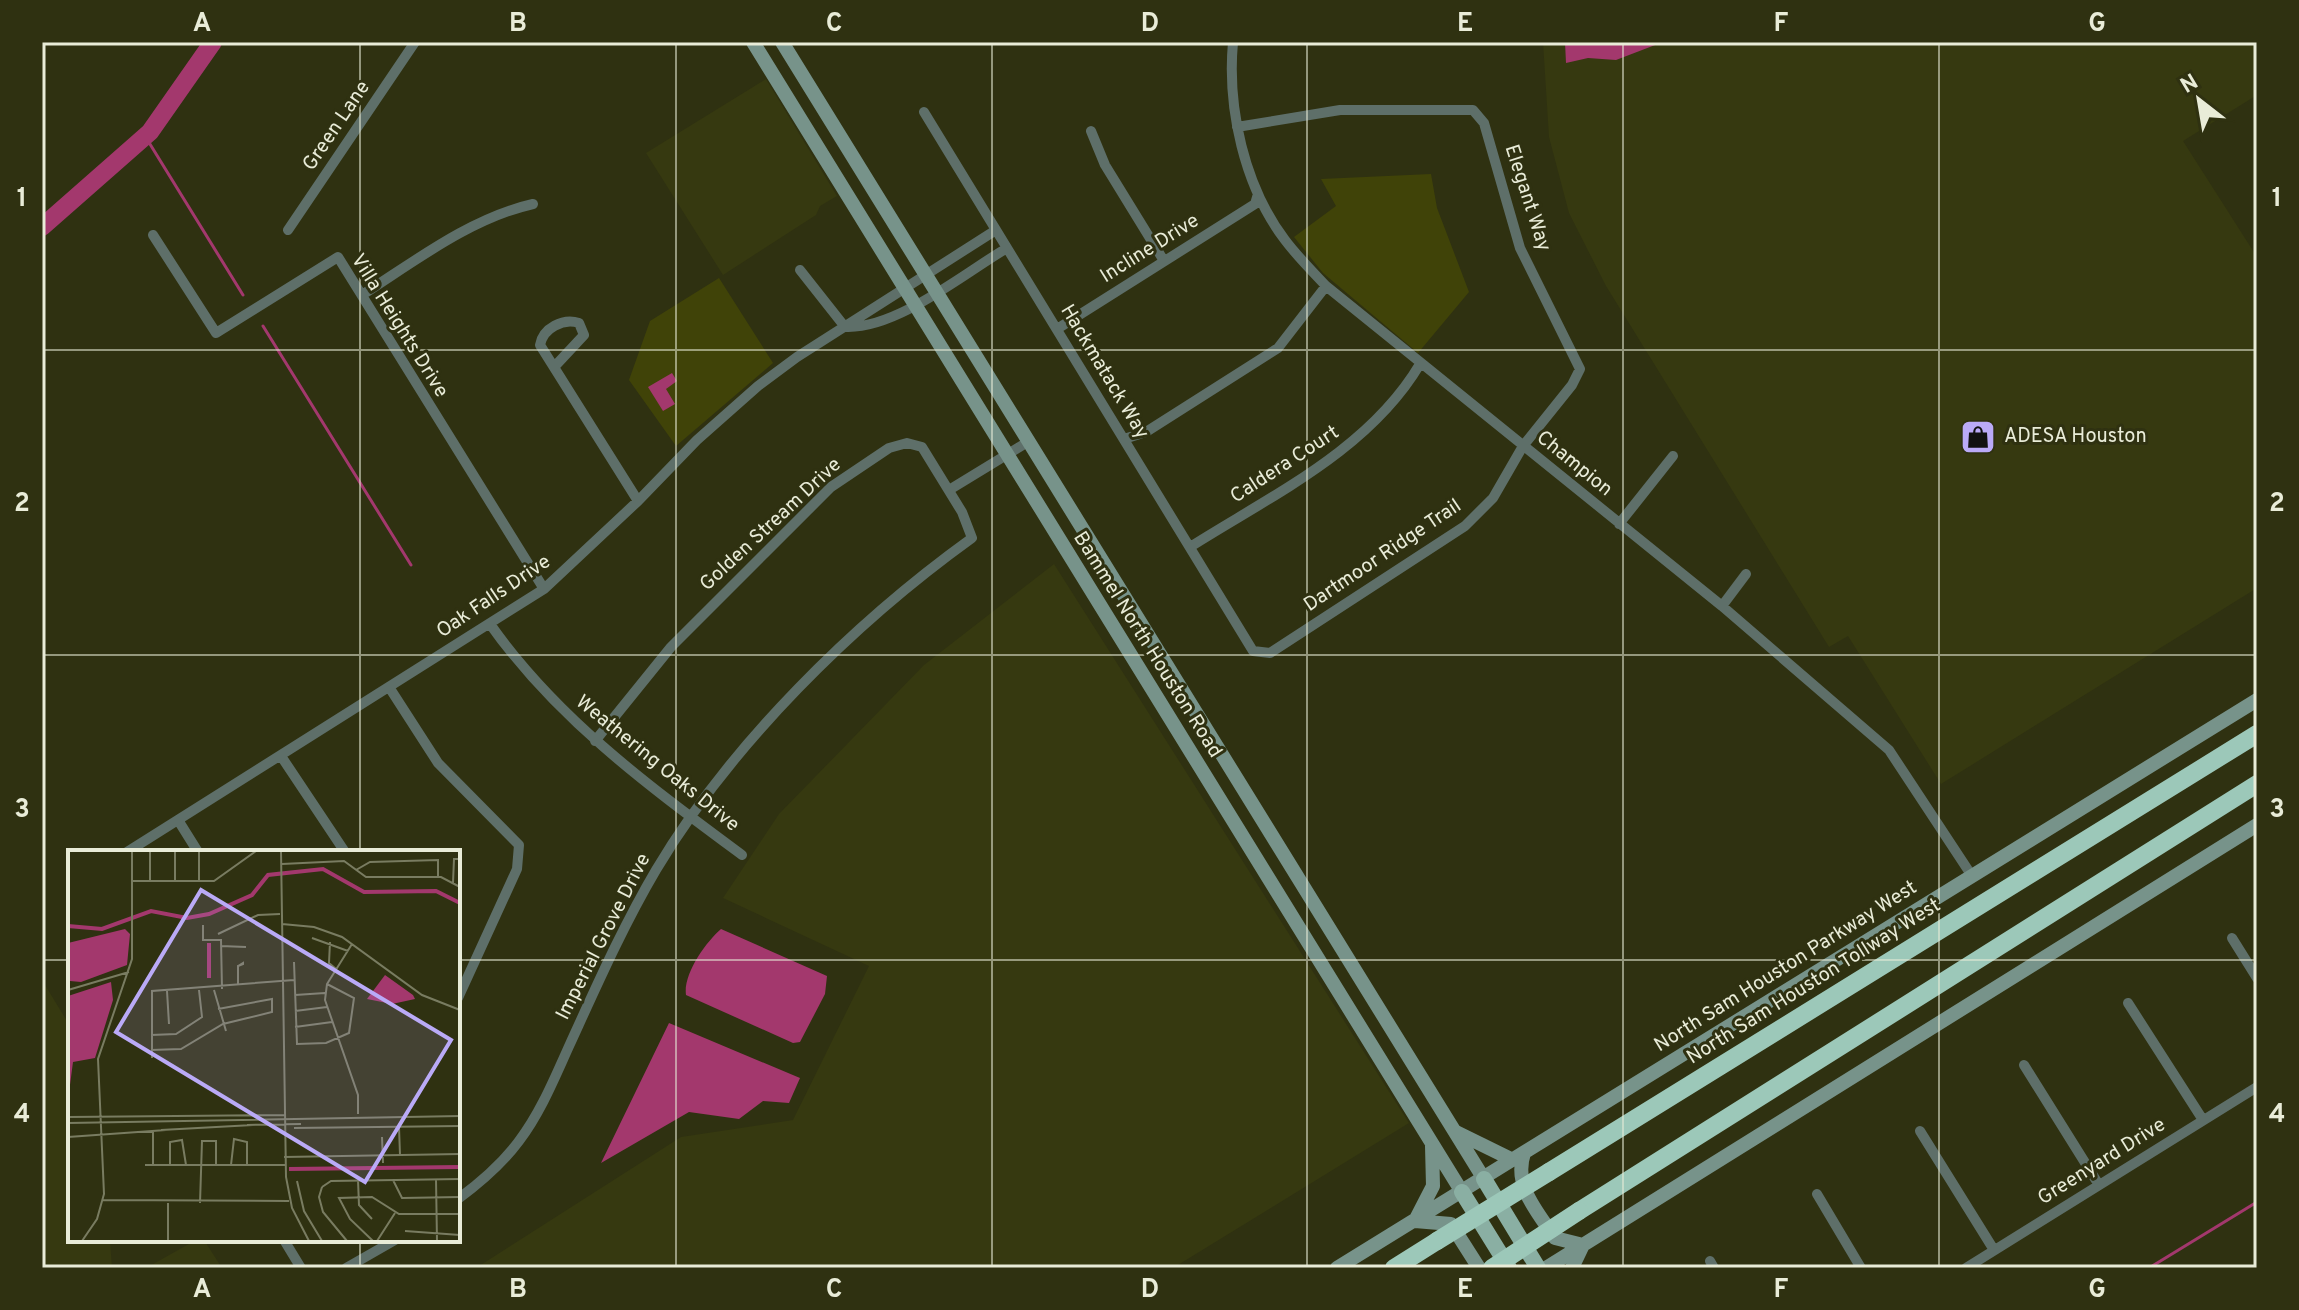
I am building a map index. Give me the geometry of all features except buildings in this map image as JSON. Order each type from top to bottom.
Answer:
[{"type":"highway","name":"North Sam Houston Tollway West","points":[[1394,1268],[2257,734]]},
{"type":"highway","points":[[1492,1268],[2257,784]]},
{"type":"main road","name":"Bammel North Houston Road","points":[[753,42],[1509,1268]]},
{"type":"main road","name":"Bammel North Houston Road","points":[[782,42],[1026,443],[1538,1268]]},
{"type":"main road","points":[[784,93],[805,79]]},
{"type":"main road","points":[[1164,711],[1186,699]]},
{"type":"main road","name":"North Sam Houston Parkway West","points":[[1337,1268],[2257,700]]},
{"type":"main road","points":[[1546,1268],[2257,825]]},
{"type":"main road","points":[[1272,885],[1294,872]]},
{"type":"main road","points":[[1454,1131],[1518,1157],[1520,1183],[1555,1238],[1583,1245]]},
{"type":"main road","points":[[1431,1141],[1433,1186],[1415,1221],[1451,1224],[1479,1268]]},
{"type":"main road","points":[[1572,1268],[1583,1245]]},
{"type":"street","name":"Green Lane","points":[[288,230],[415,42]]},
{"type":"street","name":"Champion","points":[[1233,42],[1237,127],[1258,194],[1284,239],[1326,286],[1722,606],[1889,750],[1972,876]]},
{"type":"street","name":"Elegant Way","points":[[1237,127],[1340,110],[1473,110],[1484,123],[1520,248],[1580,369],[1572,385]]},
{"type":"street","name":"Hackmatack Way","points":[[924,112],[1253,651]]},
{"type":"street","points":[[1091,131],[1105,165],[1164,261]]},
{"type":"street","name":"Incline Drive","points":[[1057,329],[1255,204],[1258,194]]},
{"type":"street","points":[[362,295],[500,213],[533,204]]},
{"type":"street","name":"Oak Falls Drive","points":[[130,850],[544,589],[727,412],[797,357],[996,230]]},
{"type":"street","name":"Villa Heights Drive","points":[[153,235],[216,333],[338,257],[544,589]]},
{"type":"street","name":"Oak Falls Drive","points":[[845,327],[868,327],[913,305],[1007,248]]},
{"type":"street","points":[[800,270],[845,327]]},
{"type":"street","points":[[1124,439],[1146,432],[1278,348],[1326,286]]},
{"type":"street","points":[[556,365],[584,335],[579,323],[563,322],[543,334],[540,345],[550,363],[556,365],[563,382],[638,501]]},
{"type":"street","name":"Caldera Court","points":[[1190,547],[1355,442],[1407,385],[1420,364]]},
{"type":"street","name":"Dartmoor Ridge Trail","points":[[1253,651],[1270,653],[1465,526],[1493,498],[1523,446],[1572,385]]},
{"type":"street","name":"Golden Stream Drive","points":[[595,741],[671,647],[843,478],[889,448],[907,443],[922,447],[949,490],[972,538]]},
{"type":"street","points":[[949,490],[1026,443]]},
{"type":"street","points":[[1619,524],[1673,456]]},
{"type":"street","name":"Imperial Grove Drive","points":[[460,1197],[498,1166],[527,1130],[620,935],[690,817],[743,750],[867,622],[918,577],[972,538]]},
{"type":"street","points":[[1722,606],[1746,574]]},
{"type":"street","name":"Weathering Oaks Drive","points":[[490,624],[543,692],[595,741],[742,855]]},
{"type":"street","points":[[389,687],[438,763],[519,845],[520,861],[460,994]]},
{"type":"street","points":[[281,756],[344,850]]},
{"type":"street","points":[[178,820],[197,850]]},
{"type":"street","points":[[2232,938],[2257,978]]},
{"type":"street","points":[[2128,1003],[2203,1120]]},
{"type":"street","points":[[2024,1065],[2099,1185]]},
{"type":"street","name":"Greenyard Drive","points":[[1966,1268],[2257,1087]]},
{"type":"street","points":[[1920,1131],[1994,1250]]},
{"type":"street","points":[[1817,1194],[1861,1268]]},
{"type":"street","points":[[285,1242],[301,1268]]},
{"type":"street","points":[[346,1268],[392,1242]]},
{"type":"shaded area","name":"ADESA Houston","points":[[1543,42],[2257,42],[2257,95],[2183,141],[2257,257],[2257,588],[1941,784],[1848,636],[1829,647],[1606,286],[1569,213],[1549,137]]},
{"type":"shaded area","points":[[1565,42],[1663,42],[1616,60],[1588,58],[1566,63]]},
{"type":"shaded area","points":[[766,79],[837,196],[820,206],[816,215],[723,275],[646,153]]},
{"type":"shaded area","points":[[1431,174],[1437,208],[1469,292],[1418,353],[1323,273],[1294,237],[1336,206],[1321,179]]},
{"type":"shaded area","points":[[719,278],[773,363],[676,446],[629,380],[650,321]]},
{"type":"shaded area","points":[[672,373],[677,381],[666,389],[675,404],[663,411],[648,387]]},
{"type":"shaded area","points":[[1054,564],[1409,1123],[1173,1268],[476,1268],[681,1137],[793,1120],[869,966],[723,898],[779,814],[924,665]]},
{"type":"shaded area","points":[[721,929],[827,976],[825,994],[800,1042],[793,1043],[686,995],[692,968]]},
{"type":"shaded area","points":[[42,980],[68,1023],[68,1242],[110,1242],[112,1268],[42,1268]]},
{"type":"shaded area","points":[[669,1023],[800,1078],[789,1103],[763,1101],[739,1119],[689,1112],[601,1163]]},
{"type":"shaded area","points":[[192,1242],[205,1242],[222,1268],[146,1268]]},
{"type":"waterway","points":[[42,227],[150,132],[213,42]]},
{"type":"waterway","points":[[145,136],[243,295]]},
{"type":"waterway","points":[[263,326],[411,565]]},
{"type":"waterway","points":[[2149,1268],[2257,1202]]},
{"type":"place","name":"ADESA Houston","points":[[1978,437]]}]
